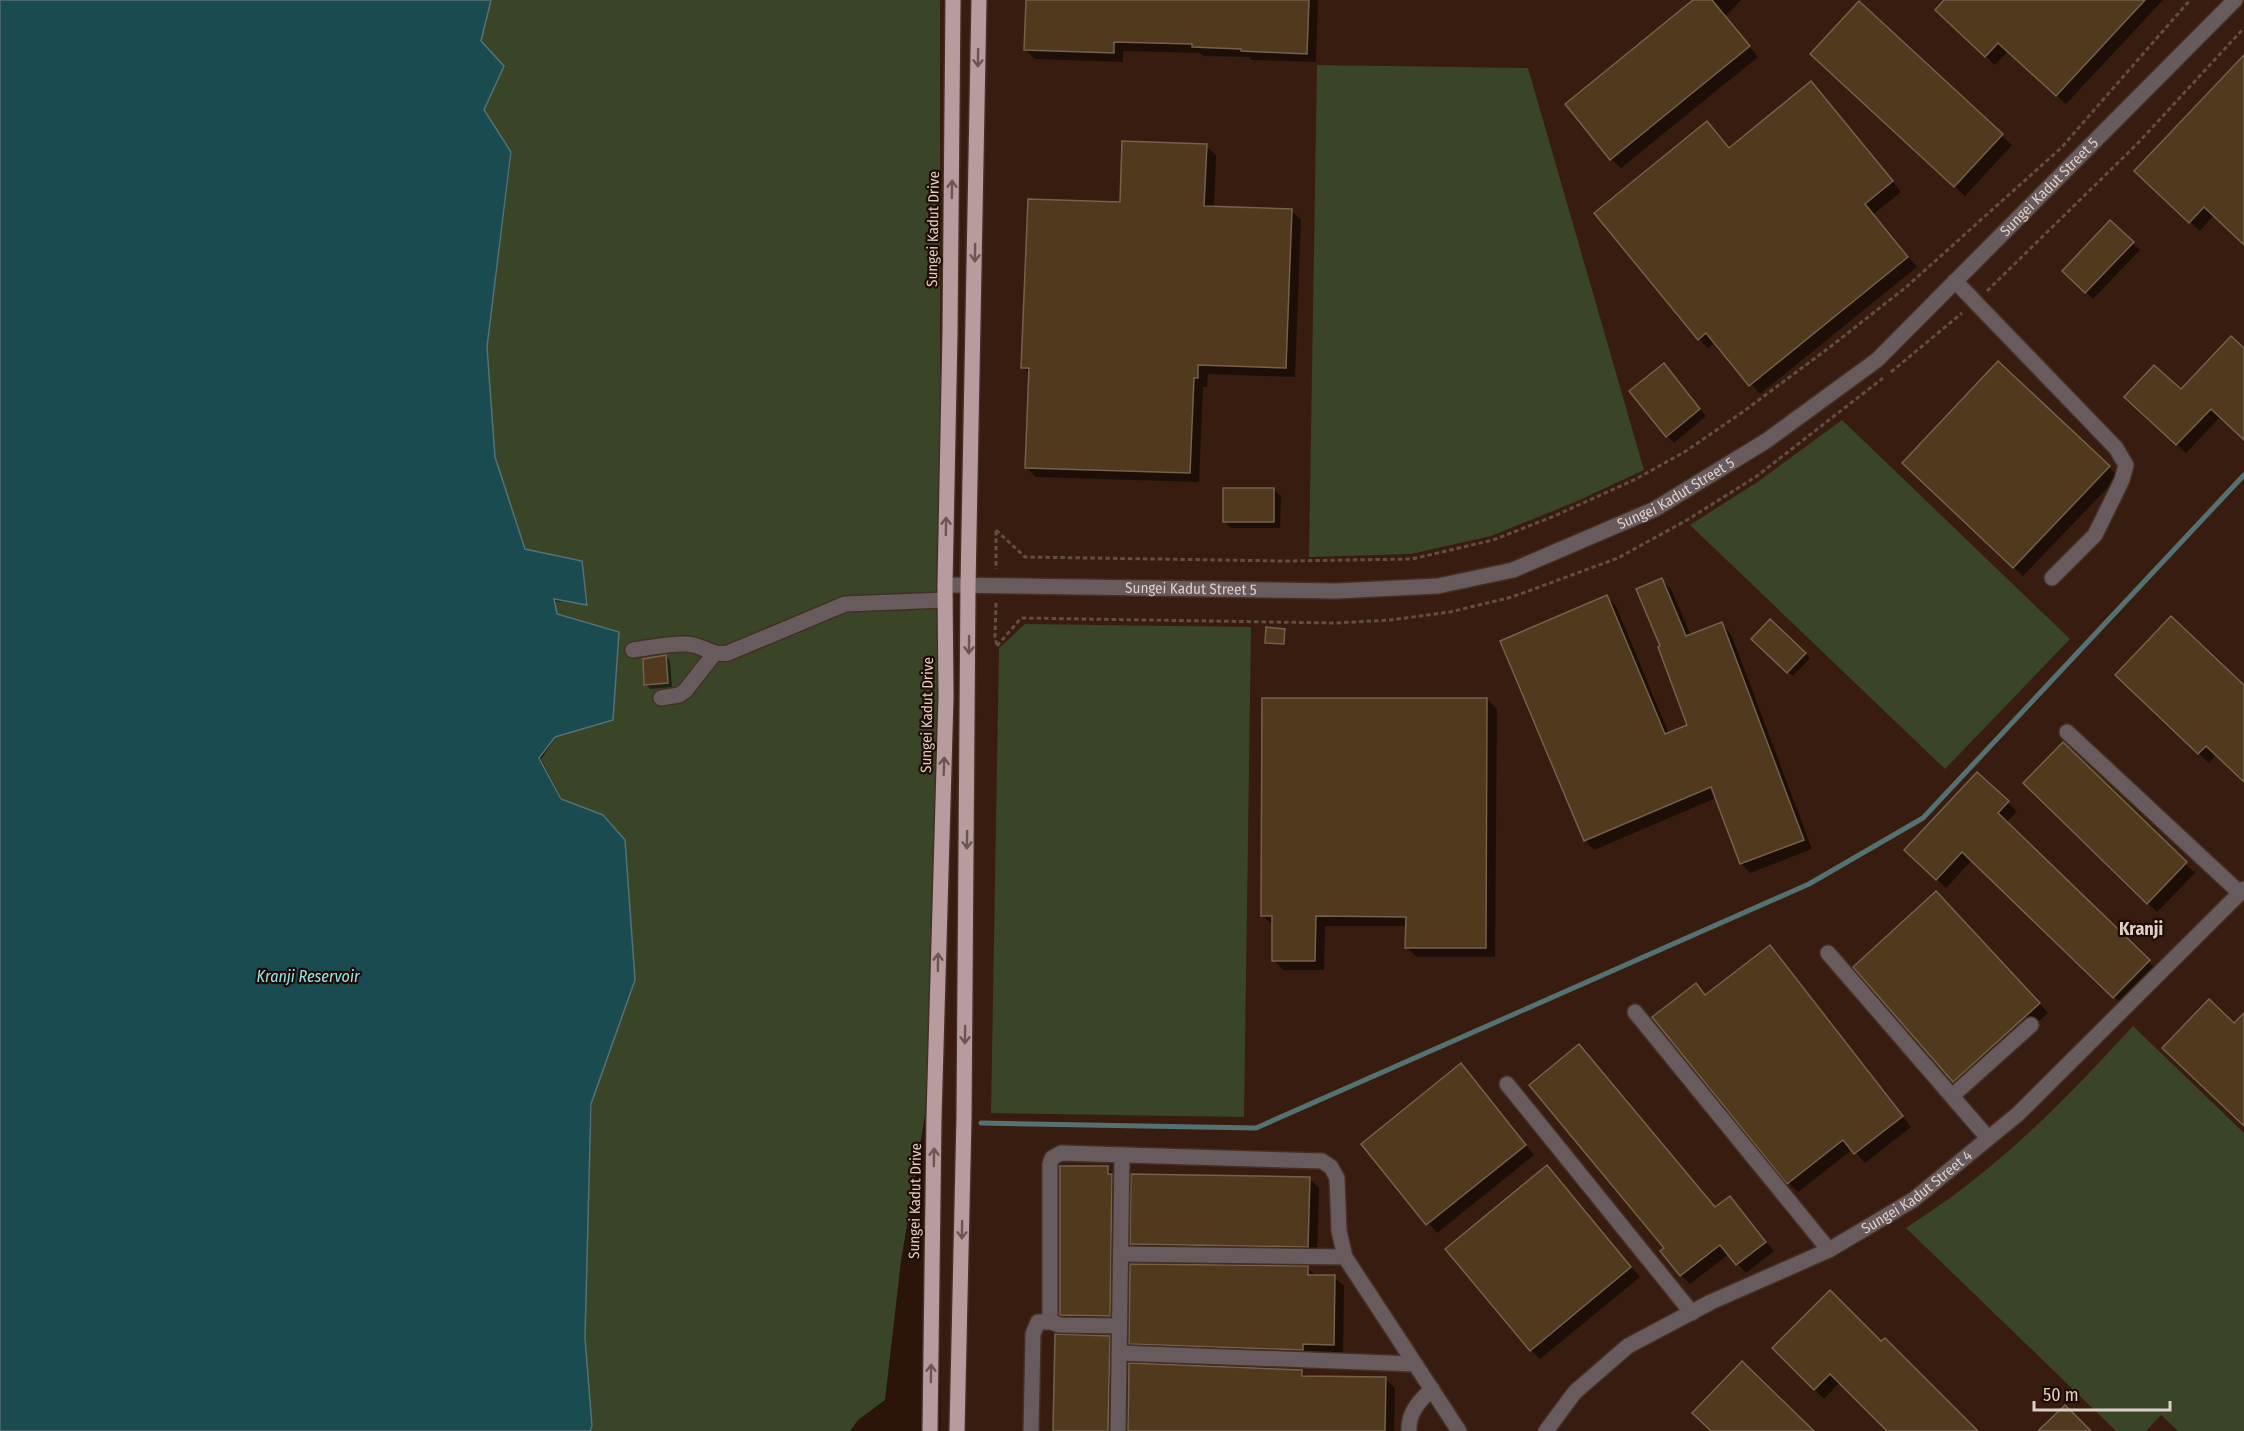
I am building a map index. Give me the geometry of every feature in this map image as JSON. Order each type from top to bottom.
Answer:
[{"type":"main road","name":"Sungei Kadut Drive","points":[[930,1431],[934,1117],[946,697],[945,593],[953,0]]},
{"type":"main road","points":[[957,1431],[964,1128],[969,586],[979,0]]},
{"type":"street","name":"Sungei Kadut Street 5","points":[[714,654],[728,653],[845,604],[945,593],[969,586],[1336,591],[1438,586],[1513,570],[1655,509],[1766,441],[1877,360],[2235,0]]},
{"type":"street","points":[[1955,281],[2116,448],[2126,465],[2122,480],[2095,535],[2052,578]]},
{"type":"street","points":[[633,650],[685,644],[701,646],[714,654],[684,691],[679,695],[661,698]]},
{"type":"street","points":[[2067,732],[2242,891]]},
{"type":"street","name":"Sungei Kadut Street 4","points":[[1546,1431],[1575,1392],[1628,1346],[1692,1313],[1829,1250],[1913,1200],[2018,1114],[2242,891]]},
{"type":"street","points":[[1828,953],[1988,1138]]},
{"type":"street","points":[[1635,1012],[1829,1250]]},
{"type":"street","points":[[1952,1096],[2031,1025]]},
{"type":"street","points":[[1507,1084],[1692,1313]]},
{"type":"street","points":[[1052,1322],[1050,1317],[1050,1164],[1052,1158],[1061,1153],[1322,1161],[1330,1167],[1336,1178],[1339,1231],[1345,1257],[1459,1431]]},
{"type":"street","points":[[1118,1431],[1122,1155]]},
{"type":"street","points":[[1121,1254],[1345,1257]]},
{"type":"street","points":[[1031,1431],[1034,1334],[1038,1322],[1052,1322],[1059,1325],[1119,1326]]},
{"type":"street","points":[[1119,1353],[1415,1364]]},
{"type":"street","points":[[1409,1431],[1408,1421],[1413,1409],[1432,1389]]},
{"type":"path","points":[[996,530],[1025,557],[1412,559],[1493,540],[1552,517],[1636,479],[1686,451],[1773,390],[1905,288],[2061,148],[2190,0]]},
{"type":"path","points":[[997,646],[1021,618],[1347,622],[1390,620],[1450,612],[1512,597],[1618,558],[1687,520],[1757,476],[1849,406],[1975,302],[2137,144],[2244,28]]},
{"type":"shaded area","points":[[927,0],[2244,0],[2244,1431],[941,1431]]},
{"type":"green space","points":[[490,0],[940,0],[940,1024],[901,1261],[885,1400],[858,1420],[850,1431],[588,1431],[584,1340],[592,1102],[634,978],[625,840],[605,816],[563,801],[541,759],[556,737],[612,719],[619,633],[556,614],[553,601],[588,604],[581,563],[526,550],[495,458],[487,349],[512,152],[482,110],[480,42]]},
{"type":"green space","points":[[1317,65],[1528,68],[1644,470],[1575,502],[1491,536],[1411,554],[1309,557]]},
{"type":"green space","points":[[1842,420],[2070,639],[1945,769],[1690,525],[1759,481]]},
{"type":"green space","points":[[1025,624],[1251,627],[1244,1117],[991,1113],[999,648]]},
{"type":"green space","points":[[2133,1026],[2244,1133],[2244,1431],[2178,1431],[2161,1415],[2146,1431],[2116,1431],[1906,1228],[1963,1188],[2021,1140]]},
{"type":"water","name":"Kranji Reservoir","points":[[0,0],[491,0],[481,41],[504,66],[484,110],[511,152],[487,347],[495,457],[525,549],[582,561],[587,605],[554,599],[557,614],[619,632],[613,720],[555,737],[539,758],[561,799],[603,815],[625,840],[635,980],[591,1104],[585,1338],[592,1426],[590,1431],[0,1431]]},
{"type":"building","points":[[1026,0],[1309,0],[1307,54],[1192,47],[1192,44],[1114,42],[1114,53],[1024,50]]},
{"type":"building","points":[[1693,0],[1712,0],[1750,46],[1610,160],[1565,104]]},
{"type":"building","points":[[1944,0],[2145,0],[2056,96],[1998,43],[1985,57],[1935,10]]},
{"type":"building","points":[[1859,1],[2003,134],[1954,187],[1810,54]]},
{"type":"building","points":[[2244,55],[2244,245],[2204,207],[2189,223],[2134,171]]},
{"type":"building","points":[[1811,81],[1893,181],[1865,204],[1908,257],[1749,386],[1706,333],[1698,340],[1594,213],[1707,121],[1729,148]]},
{"type":"building","points":[[1122,141],[1207,144],[1204,206],[1292,209],[1286,368],[1198,365],[1198,378],[1194,378],[1190,473],[1025,468],[1029,368],[1021,368],[1028,199],[1120,202]]},
{"type":"building","points":[[2110,220],[2134,242],[2085,293],[2062,271]]},
{"type":"building","points":[[2231,336],[2244,348],[2244,440],[2211,409],[2176,445],[2124,397],[2154,365],[2181,389]]},
{"type":"building","points":[[1998,361],[2110,466],[2013,568],[1902,463]]},
{"type":"building","points":[[1664,363],[1700,409],[1666,437],[1629,391]]},
{"type":"building","points":[[1223,488],[1274,488],[1274,522],[1223,522]]},
{"type":"building","points":[[1662,578],[1686,636],[1722,622],[1804,840],[1740,864],[1711,787],[1584,841],[1500,641],[1607,595],[1665,734],[1687,725],[1658,647],[1660,646],[1636,589]]},
{"type":"building","points":[[2171,616],[2244,685],[2244,782],[2206,746],[2198,754],[2115,675]]},
{"type":"building","points":[[1770,619],[1806,653],[1787,673],[1751,639]]},
{"type":"building","points":[[1266,627],[1285,629],[1284,644],[1265,643]]},
{"type":"building","points":[[666,655],[668,683],[644,685],[643,659]]},
{"type":"building","points":[[1262,698],[1487,698],[1486,948],[1405,948],[1406,917],[1316,916],[1315,961],[1272,961],[1272,916],[1261,916]]},
{"type":"building","points":[[2063,742],[2187,862],[2147,904],[2023,783]]},
{"type":"building","points":[[1977,772],[2009,801],[1998,813],[2150,960],[2113,998],[1962,852],[1936,880],[1904,850]]},
{"type":"building","points":[[1936,891],[2040,1003],[1953,1082],[1853,967]]},
{"type":"building","points":[[1770,945],[1903,1116],[1854,1154],[1843,1140],[1787,1184],[1652,1017],[1696,983],[1705,995]]},
{"type":"building","points":[[2209,999],[2234,1023],[2244,1013],[2244,1126],[2162,1048]]},
{"type":"building","points":[[1579,1044],[1715,1207],[1730,1196],[1766,1242],[1736,1265],[1720,1245],[1680,1276],[1660,1251],[1664,1248],[1529,1085]]},
{"type":"building","points":[[1461,1063],[1526,1145],[1426,1225],[1361,1144]]},
{"type":"building","points":[[1547,1165],[1631,1267],[1530,1351],[1445,1249]]},
{"type":"building","points":[[1060,1166],[1108,1166],[1108,1174],[1112,1174],[1110,1316],[1060,1315]]},
{"type":"building","points":[[1131,1174],[1310,1177],[1308,1247],[1130,1244]]},
{"type":"building","points":[[1130,1264],[1308,1266],[1308,1275],[1335,1275],[1334,1345],[1303,1344],[1303,1350],[1129,1344]]},
{"type":"building","points":[[1830,1290],[1881,1341],[1885,1338],[1978,1431],[1887,1431],[1830,1374],[1814,1390],[1772,1348]]},
{"type":"building","points":[[1055,1334],[1110,1336],[1108,1431],[1053,1431]]},
{"type":"building","points":[[1742,1361],[1814,1431],[1711,1431],[1692,1413]]},
{"type":"building","points":[[1129,1363],[1302,1370],[1302,1376],[1386,1377],[1385,1431],[1128,1431]]},
{"type":"building","points":[[2065,1405],[2091,1431],[2038,1431]]},
{"type":"waterway","points":[[981,1123],[1256,1128],[1809,884],[1923,818],[2244,475]]},
{"type":"district","name":"Kranji","points":[[2141,929]]}]
